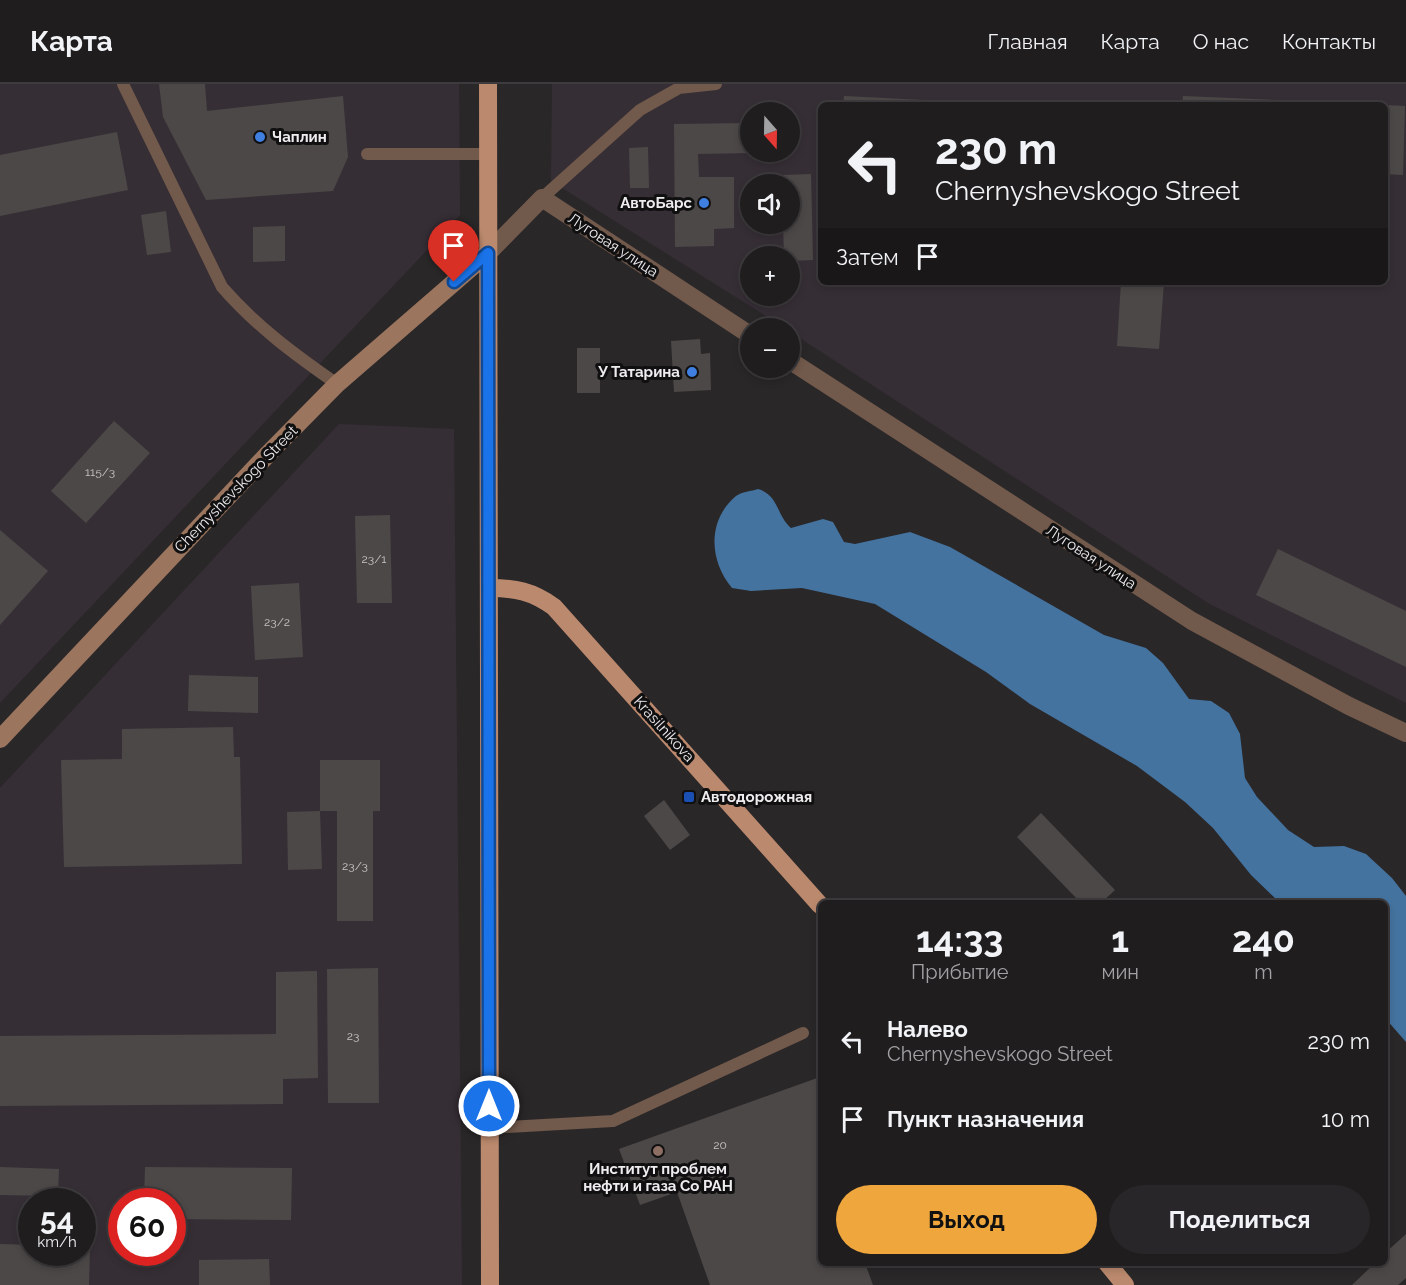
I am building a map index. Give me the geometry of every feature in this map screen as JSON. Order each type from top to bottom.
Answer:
[{"type":"main road","points":[[488,84],[490,1285]]},
{"type":"main road","name":"Chernyshevskogo Street","points":[[0,739],[268,454],[337,384],[488,253]]},
{"type":"main road","name":"Krasilnikova","points":[[489,588],[514,588],[534,593],[554,607],[818,903]]},
{"type":"main road","points":[[1109,1266],[1125,1285]]},
{"type":"street","points":[[488,253],[542,198]]},
{"type":"street","name":"Луговая улица","points":[[542,198],[740,328]]},
{"type":"street","name":"Луговая улица","points":[[800,367],[1192,621],[1349,706],[1406,733]]},
{"type":"lane","points":[[123,84],[222,287],[246,315],[274,340],[337,384]]},
{"type":"lane","points":[[542,198],[640,110],[679,88],[716,84]]},
{"type":"lane","points":[[367,154],[488,154]]},
{"type":"lane","points":[[489,1128],[613,1121],[803,1033]]},
{"type":"shaded area","points":[[0,84],[459,84],[460,215],[0,703]]},
{"type":"shaded area","points":[[552,84],[1406,84],[1406,703],[1208,603],[800,338],[800,318],[769,318],[750,306],[800,306],[800,246],[740,246],[740,300],[551,181]]},
{"type":"shaded area","points":[[339,424],[454,429],[462,1285],[0,1285],[0,788]]},
{"type":"water","points":[[758,489],[765,492],[774,501],[791,528],[823,519],[833,522],[844,542],[855,544],[910,532],[950,547],[1104,635],[1146,648],[1163,663],[1189,699],[1211,701],[1229,713],[1240,734],[1245,778],[1257,797],[1288,830],[1314,847],[1344,846],[1366,854],[1392,878],[1406,896],[1406,1042],[1388,1021],[1388,900],[1277,900],[1251,875],[1213,828],[1185,802],[1137,766],[1030,704],[986,672],[875,604],[802,588],[751,591],[732,588],[719,566],[714,541],[720,517],[736,496]]},
{"type":"building","name":"Чаплин","points":[[159,84],[205,84],[207,111],[343,96],[348,157],[333,191],[206,200],[163,117]]},
{"type":"building","points":[[844,96],[964,102],[843,102]]},
{"type":"building","points":[[1183,96],[1324,102],[1182,102]]},
{"type":"building","points":[[1388,105],[1405,106],[1403,175],[1388,174]]},
{"type":"building","name":"АвтоБарс","points":[[740,123],[740,153],[698,154],[699,177],[734,177],[734,228],[714,229],[714,246],[675,247],[674,124]]},
{"type":"building","points":[[117,132],[128,190],[0,216],[0,155]]},
{"type":"building","points":[[648,147],[649,188],[630,188],[629,148]]},
{"type":"building","points":[[800,174],[811,174],[813,260],[800,261],[800,246],[784,246],[783,234],[800,234]]},
{"type":"building","points":[[166,211],[171,252],[147,255],[141,215]]},
{"type":"building","points":[[285,226],[285,261],[253,262],[253,227]]},
{"type":"building","points":[[1121,285],[1164,285],[1159,349],[1117,346]]},
{"type":"building","name":"У Татарина","points":[[700,339],[701,354],[710,353],[711,390],[674,392],[671,341]]},
{"type":"building","points":[[577,348],[600,348],[600,393],[577,393]]},
{"type":"building","points":[[114,421],[150,453],[86,523],[51,491]]},
{"type":"building","points":[[390,515],[392,603],[357,603],[355,516]]},
{"type":"building","points":[[0,530],[48,571],[0,625]]},
{"type":"building","points":[[1278,549],[1406,611],[1406,667],[1256,595]]},
{"type":"building","points":[[299,583],[303,657],[255,660],[251,586]]},
{"type":"building","points":[[189,675],[258,677],[258,713],[188,711]]},
{"type":"building","points":[[233,727],[234,757],[240,757],[242,864],[64,867],[61,760],[122,759],[122,729]]},
{"type":"building","points":[[320,760],[380,760],[380,811],[373,811],[373,921],[337,921],[337,811],[320,811]]},
{"type":"building","points":[[664,800],[690,835],[670,850],[644,816]]},
{"type":"building","points":[[320,811],[322,869],[288,870],[287,812]]},
{"type":"building","points":[[1041,813],[1115,890],[1104,900],[1078,900],[1017,837]]},
{"type":"building","points":[[378,968],[379,1103],[328,1103],[327,969]]},
{"type":"building","points":[[317,971],[318,1078],[283,1079],[283,1104],[0,1106],[0,1036],[276,1034],[276,972]]},
{"type":"building","points":[[818,1078],[818,1266],[866,1266],[873,1285],[710,1285],[677,1192],[640,1205],[619,1149]]},
{"type":"building","points":[[0,1167],[59,1169],[58,1188],[18,1188],[18,1195],[0,1195]]},
{"type":"building","points":[[145,1167],[292,1168],[291,1220],[186,1219],[186,1188],[144,1188]]},
{"type":"building","points":[[1406,1234],[1406,1278],[1398,1285],[1352,1285],[1372,1266],[1388,1266],[1388,1250]]},
{"type":"building","points":[[0,1244],[18,1245],[18,1266],[90,1266],[89,1285],[0,1285]]},
{"type":"building","points":[[269,1259],[270,1285],[199,1285],[199,1260]]},
{"type":"place","name":"Чаплин","points":[[260,137]]},
{"type":"place","name":"АвтоБарс","points":[[704,203]]},
{"type":"place","name":"У Татарина","points":[[692,372]]},
{"type":"place","name":"Автодорожная","points":[[689,797]]},
{"type":"place","name":"Институт проблем нефти и газа Со РАН","points":[[658,1151]]},
{"type":"route","points":[[454,282],[488,253],[489,1106]]}]
